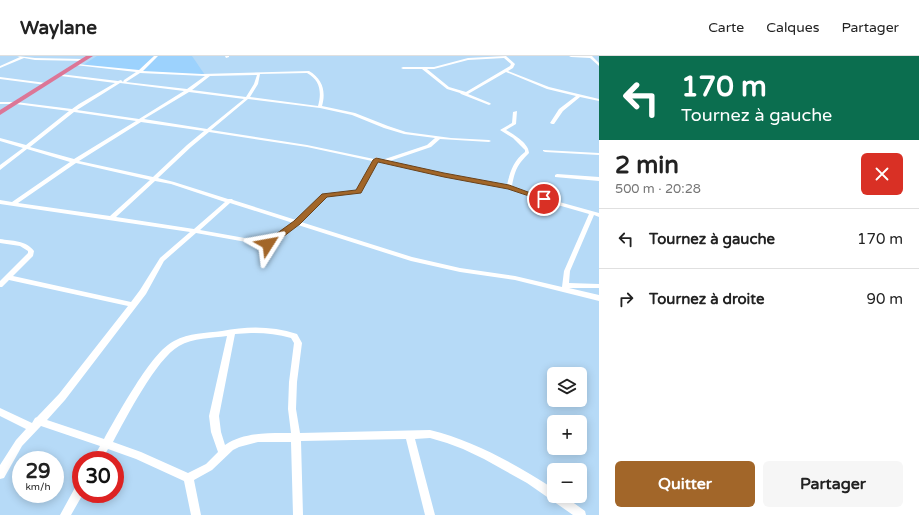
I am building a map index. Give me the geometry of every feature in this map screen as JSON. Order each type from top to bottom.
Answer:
[{"type":"highway","points":[[0,113],[87,58]]},
{"type":"street","points":[[19,56],[87,58]]},
{"type":"street","points":[[0,168],[89,99],[139,72],[156,56]]},
{"type":"street","points":[[571,56],[590,56],[599,65]]},
{"type":"street","points":[[0,67],[24,57]]},
{"type":"street","points":[[403,68],[424,68],[447,65],[468,59],[505,57],[513,64],[512,67],[506,71],[474,89],[461,92]]},
{"type":"street","points":[[440,62],[447,65]]},
{"type":"street","points":[[77,65],[139,72],[209,75],[310,72],[317,78],[322,90],[323,98],[320,107]]},
{"type":"street","points":[[424,68],[445,86],[490,104]]},
{"type":"street","points":[[506,71],[543,87],[599,100]]},
{"type":"street","points":[[111,219],[153,178],[206,130],[247,98],[256,84],[259,73]]},
{"type":"street","points":[[61,75],[124,81],[320,107],[353,114],[394,130],[438,138],[489,142]]},
{"type":"street","points":[[13,204],[140,120],[189,90],[209,75]]},
{"type":"street","points":[[0,78],[46,84]]},
{"type":"street","points":[[552,123],[561,110],[578,96]]},
{"type":"street","points":[[0,103],[16,103],[74,110],[307,146],[509,187],[596,214],[567,271],[565,287]]},
{"type":"street","points":[[509,187],[514,167],[519,158],[527,153],[527,150],[515,137],[502,130],[514,124],[515,112]]},
{"type":"street","points":[[383,161],[429,146],[438,138]]},
{"type":"street","points":[[0,139],[76,162],[153,178],[230,200],[411,259],[565,287],[599,298]]},
{"type":"street","points":[[545,151],[599,154]]},
{"type":"street","points":[[0,202],[196,231],[265,244],[272,243],[297,222],[325,195],[359,191],[376,160]]},
{"type":"street","points":[[558,176],[599,179]]},
{"type":"street","points":[[0,474],[19,443],[35,424],[62,397],[143,292],[162,260],[230,200]]},
{"type":"street","points":[[0,241],[23,245],[32,251],[31,254],[0,285]]},
{"type":"street","points":[[8,277],[133,305]]},
{"type":"street","points":[[565,287],[599,286]]},
{"type":"street","points":[[103,451],[154,367],[165,351],[174,344],[187,340],[232,332],[256,330],[285,333],[294,336],[298,343],[293,382],[292,409],[296,438],[298,515]]},
{"type":"street","points":[[223,452],[216,432],[214,416],[232,332]]},
{"type":"street","points":[[0,412],[35,424],[107,444],[138,455],[188,478]]},
{"type":"street","points":[[410,434],[430,515]]},
{"type":"street","points":[[188,478],[209,467],[223,452],[238,443],[258,438],[430,434],[454,440],[516,472],[581,515]]},
{"type":"street","points":[[188,478],[196,515]]},
{"type":"street","points":[[65,515],[72,503]]},
{"type":"shaded area","points":[[97,56],[192,56],[205,75],[157,73],[83,65]]},
{"type":"route","points":[[268,244],[272,243],[297,222],[320,198],[325,195],[359,191],[376,160],[496,186],[509,187],[544,199]]}]
